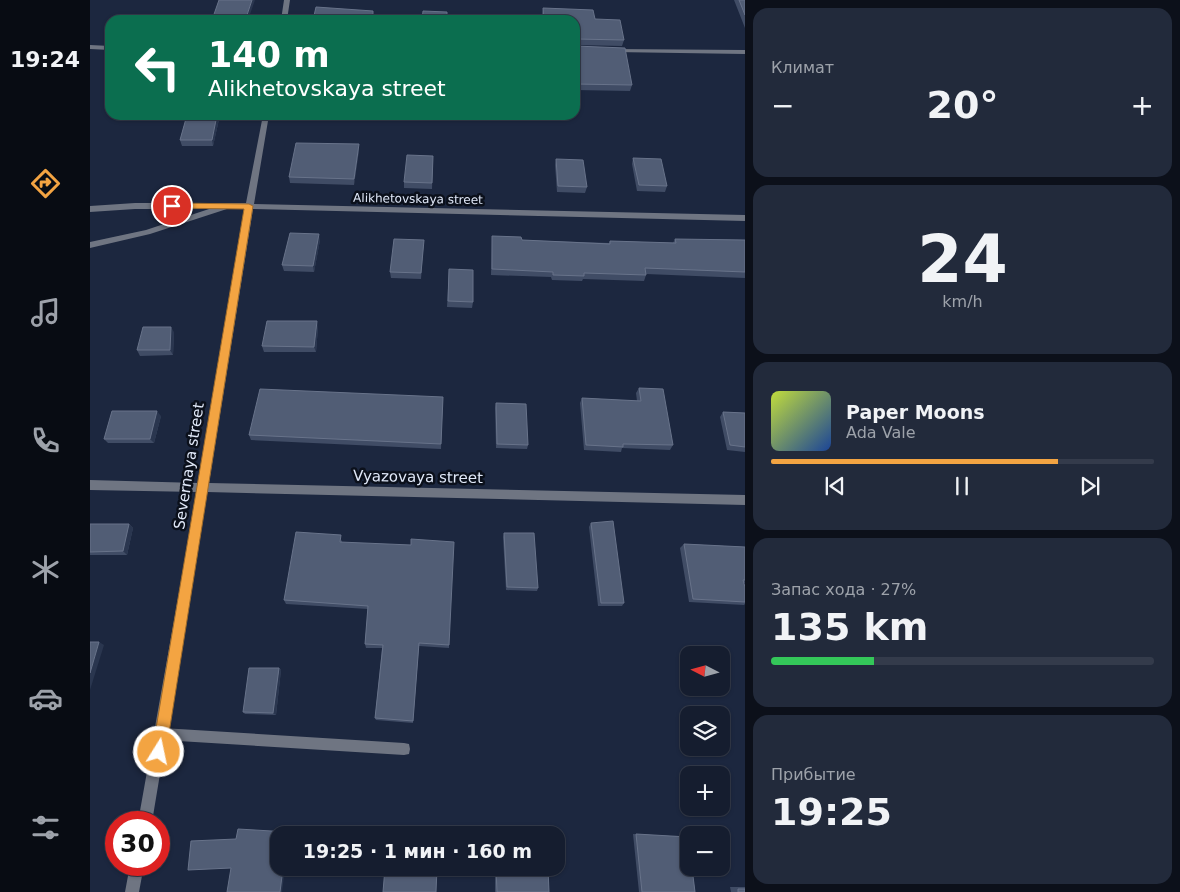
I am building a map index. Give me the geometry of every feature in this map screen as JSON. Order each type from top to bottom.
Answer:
[{"type":"street","points":[[285,15],[288,0]]},
{"type":"street","points":[[90,47],[105,48]]},
{"type":"street","points":[[603,50],[745,52]]},
{"type":"street","name":"Severnaya street","points":[[147,811],[162,734],[249,206],[265,120]]},
{"type":"street","name":"Alikhetovskaya street","points":[[90,209],[135,206],[249,206],[745,218]]},
{"type":"street","points":[[90,246],[146,232],[227,206]]},
{"type":"street","name":"Vyazovaya street","points":[[90,485],[745,500]]},
{"type":"street","points":[[162,734],[404,748]]},
{"type":"street","points":[[132,892],[135,876]]},
{"type":"building","points":[[219,0],[252,0],[247,15],[214,15]]},
{"type":"building","points":[[739,0],[745,0],[745,15]]},
{"type":"building","points":[[316,7],[373,11],[373,15],[314,15]]},
{"type":"building","points":[[543,8],[593,10],[595,19],[620,20],[624,40],[580,39],[580,15],[544,15]]},
{"type":"building","points":[[423,11],[447,12],[447,15],[423,15]]},
{"type":"building","points":[[580,46],[625,48],[632,85],[580,84]]},
{"type":"building","points":[[186,120],[216,120],[212,140],[180,140]]},
{"type":"building","points":[[296,143],[359,144],[354,179],[289,177]]},
{"type":"building","points":[[407,155],[433,156],[432,183],[404,182]]},
{"type":"building","points":[[633,158],[661,159],[667,186],[639,185]]},
{"type":"building","points":[[556,159],[583,160],[587,187],[558,186]]},
{"type":"building","points":[[290,233],[319,234],[313,266],[282,265]]},
{"type":"building","points":[[492,236],[521,237],[522,240],[610,244],[610,241],[676,243],[675,239],[745,240],[745,272],[645,268],[646,275],[584,273],[584,276],[553,275],[553,272],[492,269]]},
{"type":"building","points":[[394,239],[424,240],[421,273],[390,272]]},
{"type":"building","points":[[449,269],[473,270],[473,302],[448,301]]},
{"type":"building","points":[[267,321],[317,321],[314,347],[262,346]]},
{"type":"building","points":[[143,327],[171,327],[170,350],[137,350]]},
{"type":"building","points":[[639,388],[663,389],[673,445],[623,444],[623,447],[586,445],[582,398],[641,401]]},
{"type":"building","points":[[260,389],[443,397],[441,444],[249,435]]},
{"type":"building","points":[[496,403],[526,404],[528,445],[497,444]]},
{"type":"building","points":[[112,411],[157,411],[150,439],[104,439]]},
{"type":"building","points":[[723,412],[745,413],[745,447],[730,445]]},
{"type":"building","points":[[613,521],[624,603],[601,603],[591,523]]},
{"type":"building","points":[[90,524],[129,524],[123,551],[90,552]]},
{"type":"building","points":[[296,532],[341,535],[340,542],[411,545],[411,539],[454,542],[449,645],[419,643],[413,721],[375,718],[383,645],[365,644],[368,606],[284,600]]},
{"type":"building","points":[[504,533],[534,533],[538,588],[507,587]]},
{"type":"building","points":[[684,544],[745,547],[745,580],[743,580],[745,602],[693,599]]},
{"type":"building","points":[[90,642],[99,642],[90,673]]},
{"type":"building","points":[[249,668],[279,668],[273,713],[243,712]]},
{"type":"building","points":[[238,829],[270,831],[270,876],[282,876],[280,892],[227,892],[231,868],[188,870],[191,841],[236,839]]},
{"type":"building","points":[[636,834],[680,837],[680,876],[693,876],[695,892],[642,892]]},
{"type":"building","points":[[384,876],[437,876],[436,892],[383,892]]},
{"type":"building","points":[[496,876],[548,876],[549,892],[497,892]]},
{"type":"building","points":[[738,889],[745,889],[745,892],[738,892]]},
{"type":"route","points":[[159,752],[249,206],[172,206]]}]
